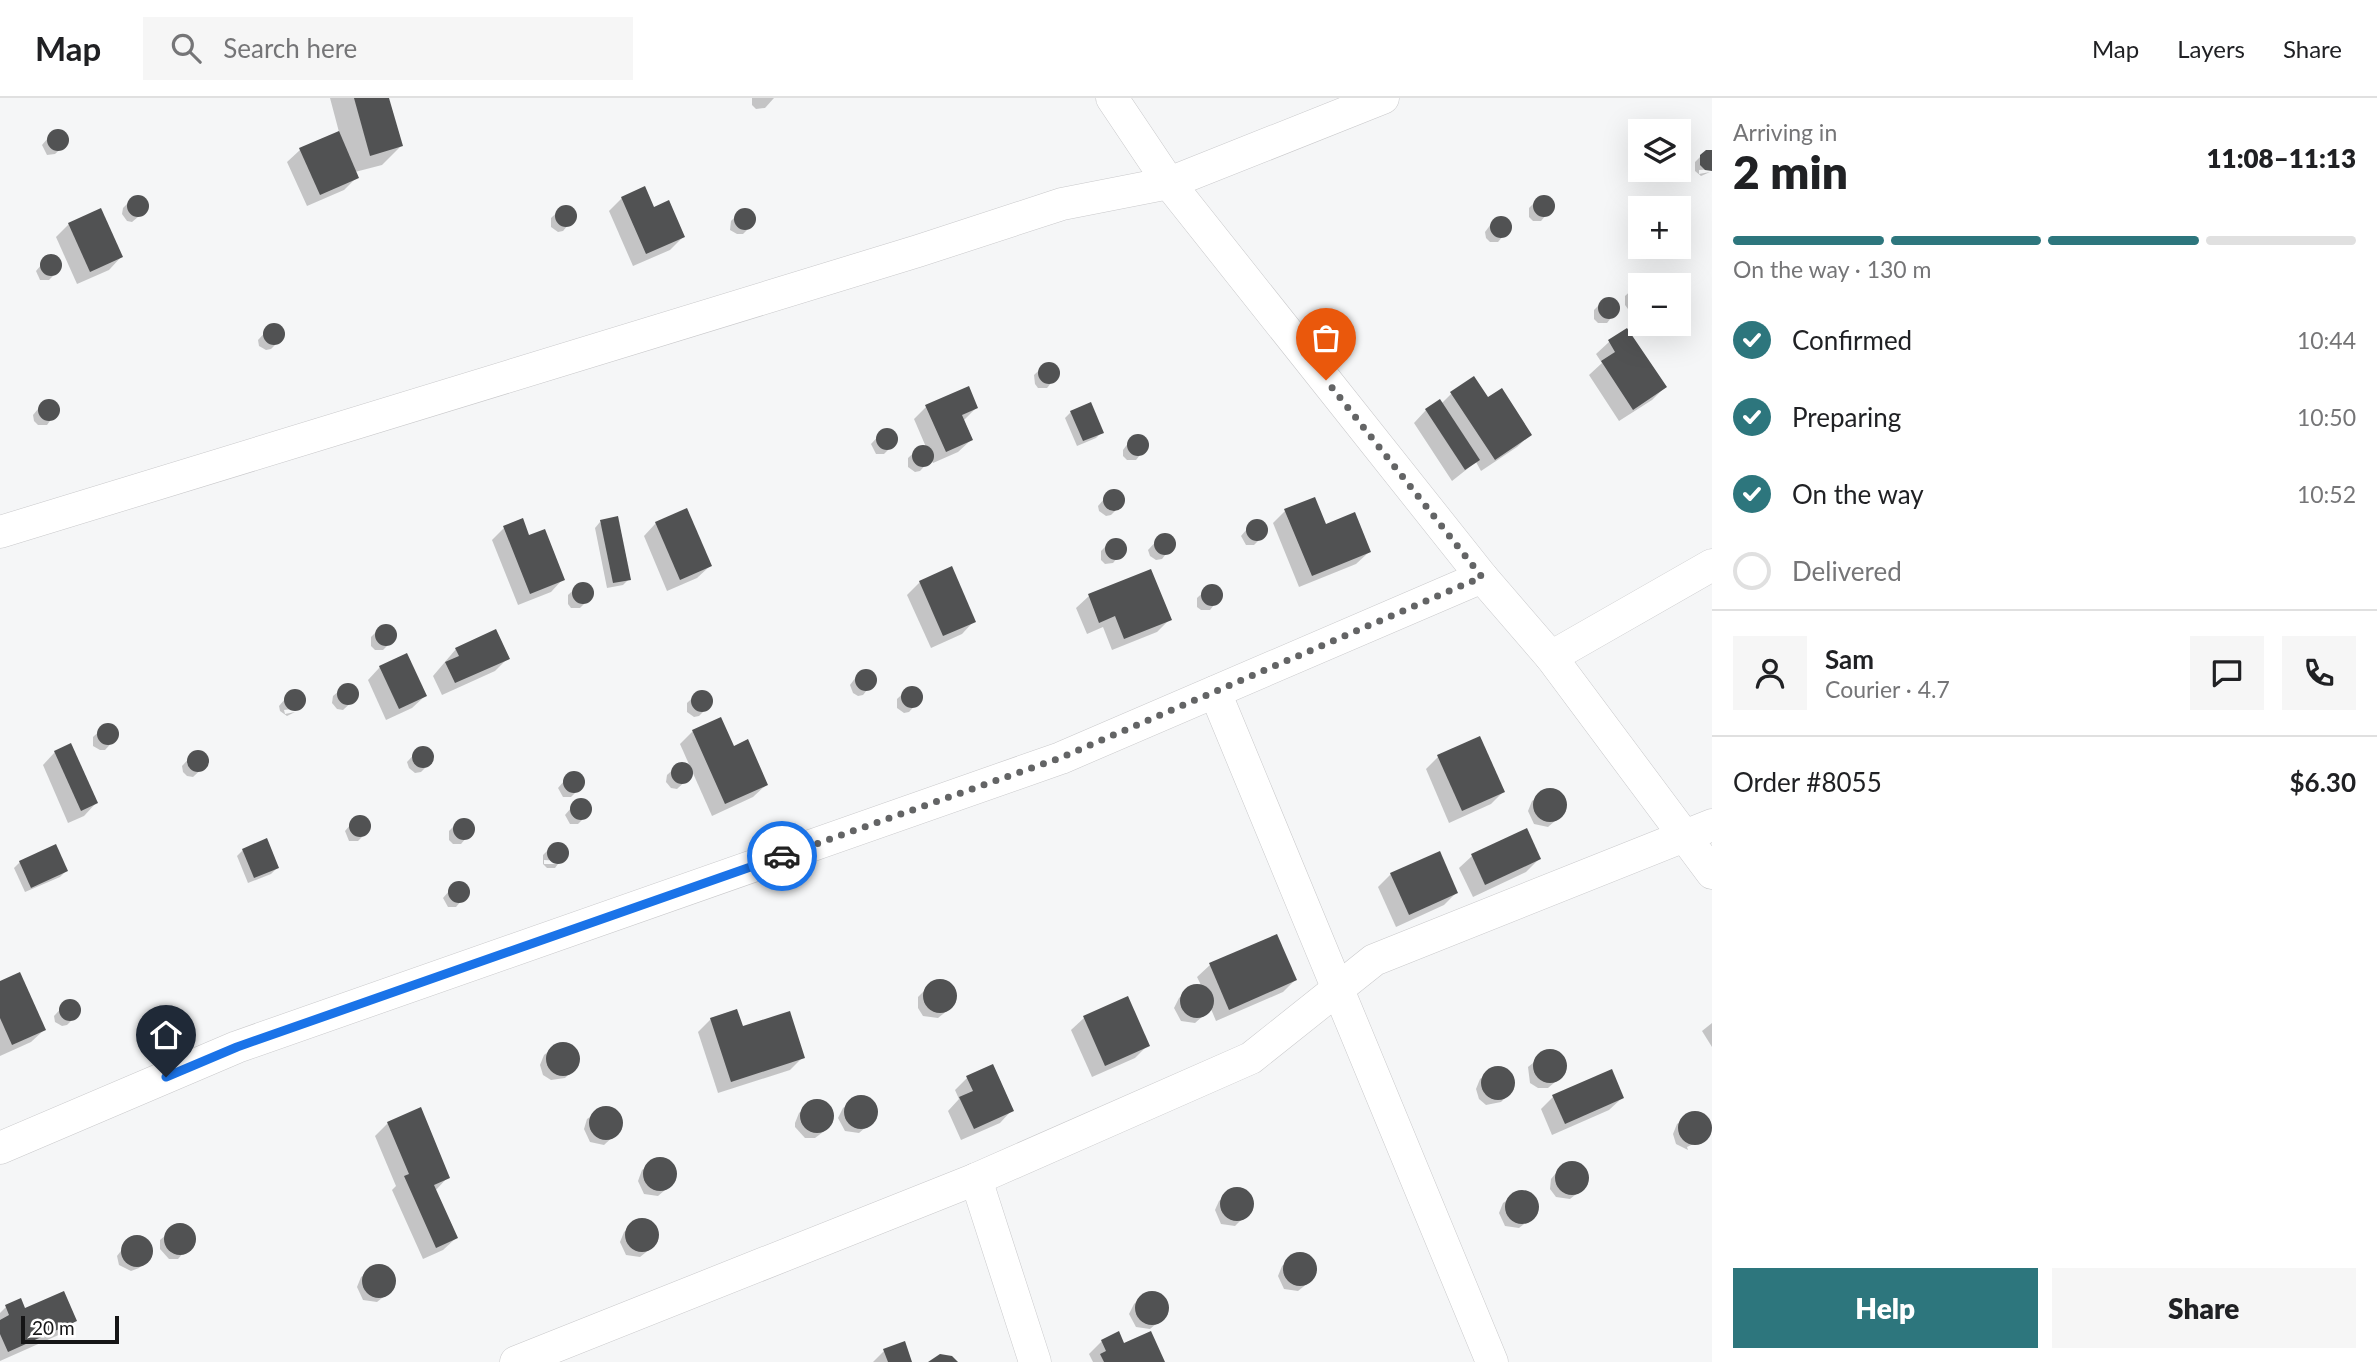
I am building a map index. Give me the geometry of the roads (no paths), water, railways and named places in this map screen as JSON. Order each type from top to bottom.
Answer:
[{"type":"street","points":[[1112,98],[1169,183],[1482,577],[1699,831],[1712,873]]},
{"type":"street","points":[[0,532],[918,251],[1062,204],[1169,183],[1382,98]]},
{"type":"street","points":[[1551,657],[1712,565]]},
{"type":"street","points":[[0,1148],[237,1047],[1060,758],[1482,577]]},
{"type":"street","points":[[1215,692],[1492,1362]]},
{"type":"street","points":[[536,1358],[976,1179],[1251,1058],[1374,960],[1699,831]]},
{"type":"street","points":[[976,1179],[1035,1362]]}]
